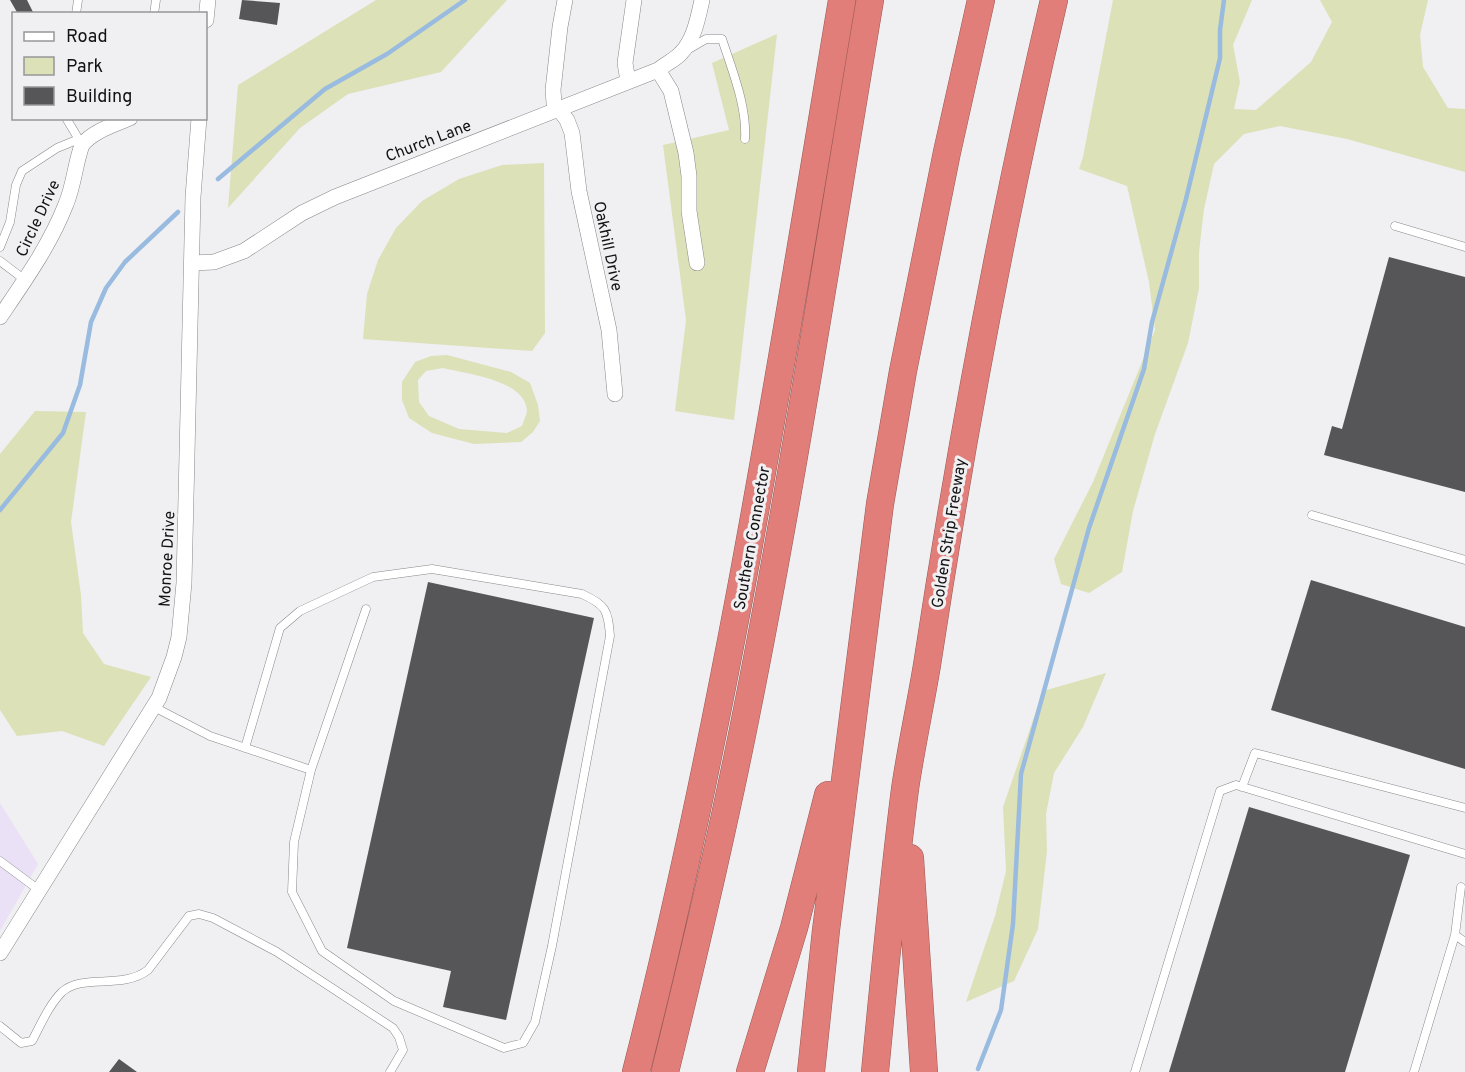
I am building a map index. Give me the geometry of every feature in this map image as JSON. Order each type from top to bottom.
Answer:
[{"type":"highway","name":"Southern Connector","points":[[636,1072],[678,900],[728,660],[759,498],[842,0]]},
{"type":"highway","name":"Southern Connector","points":[[665,1072],[712,873],[774,571],[870,0]]},
{"type":"highway","points":[[811,1072],[826,930],[880,504],[903,371],[946,152],[981,0]]},
{"type":"highway","name":"Golden Strip Freeway","points":[[875,1072],[905,787],[980,343],[1016,164],[1054,0]]},
{"type":"highway","points":[[750,1072],[794,928],[857,681]]},
{"type":"highway","points":[[905,787],[924,1072]]},
{"type":"street","points":[[557,109],[553,90],[565,0]]},
{"type":"street","points":[[628,81],[625,63],[634,0]]},
{"type":"street","points":[[681,54],[694,28],[702,0]]},
{"type":"street","name":"Church Lane","points":[[192,263],[214,262],[244,252],[302,213],[335,197],[658,70],[681,54]]},
{"type":"street","points":[[658,70],[670,91],[686,153],[689,176],[689,211],[697,263]]},
{"type":"street","name":"Oakhill Drive","points":[[557,109],[567,120],[572,133],[579,191],[609,330],[615,394]]},
{"type":"street","points":[[81,142],[126,120]]},
{"type":"street","name":"Monroe Drive","points":[[0,953],[154,707],[167,679],[179,637],[187,516],[193,197],[199,120]]},
{"type":"street","name":"Circle Drive","points":[[0,317],[40,258],[66,203],[81,142]]},
{"type":"lane","points":[[681,54],[706,39],[722,39],[741,105],[746,127],[745,140]]},
{"type":"lane","points":[[0,247],[10,222],[16,184],[22,171],[57,148],[81,142],[67,120]]},
{"type":"lane","points":[[1395,226],[1465,247]]},
{"type":"lane","points":[[0,261],[25,280]]},
{"type":"lane","points":[[1312,515],[1465,560]]},
{"type":"lane","points":[[245,748],[280,628],[300,611],[373,577],[432,568],[582,594],[598,602],[608,613],[610,636],[552,946],[535,1022],[523,1044],[504,1048],[394,1001],[322,951],[292,892],[294,842],[311,770],[366,609]]},
{"type":"lane","points":[[154,707],[210,736],[311,770]]},
{"type":"lane","points":[[1242,787],[1255,753],[1465,808]]},
{"type":"lane","points":[[1135,1072],[1220,791],[1236,785],[1465,854]]},
{"type":"lane","points":[[0,861],[39,890]]},
{"type":"lane","points":[[1414,1072],[1455,935],[1461,887]]},
{"type":"lane","points":[[0,1026],[21,1043],[32,1041],[54,1001],[64,990],[80,984],[131,980],[141,976],[189,916],[200,914],[213,918],[277,952],[393,1028],[399,1036],[403,1050],[390,1072]]},
{"type":"lane","points":[[1455,935],[1465,942]]},
{"type":"shaded area","points":[[0,803],[38,864],[0,931]]},
{"type":"green space","points":[[376,0],[507,0],[441,72],[348,94],[300,128],[228,208],[238,85]]},
{"type":"green space","points":[[1113,0],[1252,0],[1233,45],[1240,82],[1234,109],[1256,110],[1311,62],[1332,22],[1320,0],[1428,0],[1420,35],[1423,67],[1448,108],[1465,109],[1465,172],[1347,139],[1280,126],[1244,134],[1214,164],[1204,209],[1199,252],[1199,288],[1188,343],[1155,434],[1133,511],[1122,572],[1089,593],[1061,584],[1054,559],[1093,482],[1155,330],[1149,282],[1127,186],[1079,169]]},
{"type":"green space","points":[[777,34],[734,420],[675,411],[686,320],[663,145],[729,130],[712,63]]},
{"type":"green space","points":[[544,163],[545,333],[532,351],[363,339],[367,294],[378,260],[396,228],[422,201],[459,179],[502,165]]},
{"type":"green space","points":[[447,355],[511,372],[530,383],[538,405],[540,421],[533,432],[521,442],[474,444],[432,433],[409,418],[402,400],[402,382],[415,362],[431,356]],"holes":[[[443,368],[494,380],[517,392],[524,401],[527,412],[522,426],[507,433],[459,429],[429,416],[419,402],[418,380],[426,371]]]},
{"type":"green space","points":[[35,411],[86,412],[71,522],[81,595],[83,633],[104,664],[151,677],[104,746],[62,731],[17,736],[0,710],[0,454]]},
{"type":"green space","points":[[1106,673],[1083,727],[1054,773],[1046,814],[1047,851],[1038,929],[1014,981],[966,1002],[995,916],[1006,871],[1003,807],[1043,691]]},
{"type":"building","points":[[10,0],[27,0],[33,12],[17,12]]},
{"type":"building","points":[[242,0],[280,3],[277,25],[239,19]]},
{"type":"building","points":[[1389,257],[1465,277],[1465,492],[1324,455],[1332,426],[1342,429]]},
{"type":"building","points":[[1311,580],[1465,627],[1465,769],[1271,710]]},
{"type":"building","points":[[428,582],[594,618],[506,1020],[443,1007],[451,971],[347,948]]},
{"type":"building","points":[[1249,807],[1410,855],[1345,1072],[1169,1072]]},
{"type":"building","points":[[119,1059],[137,1072],[109,1072]]},
{"type":"waterway","points":[[218,179],[325,89],[387,54],[465,0]]},
{"type":"waterway","points":[[978,1069],[1001,1010],[1013,924],[1021,774],[1089,528],[1144,369],[1152,322],[1186,199],[1220,58],[1220,30],[1224,0]]},
{"type":"waterway","points":[[0,510],[63,433],[80,385],[91,322],[106,288],[125,262],[178,212]]}]
